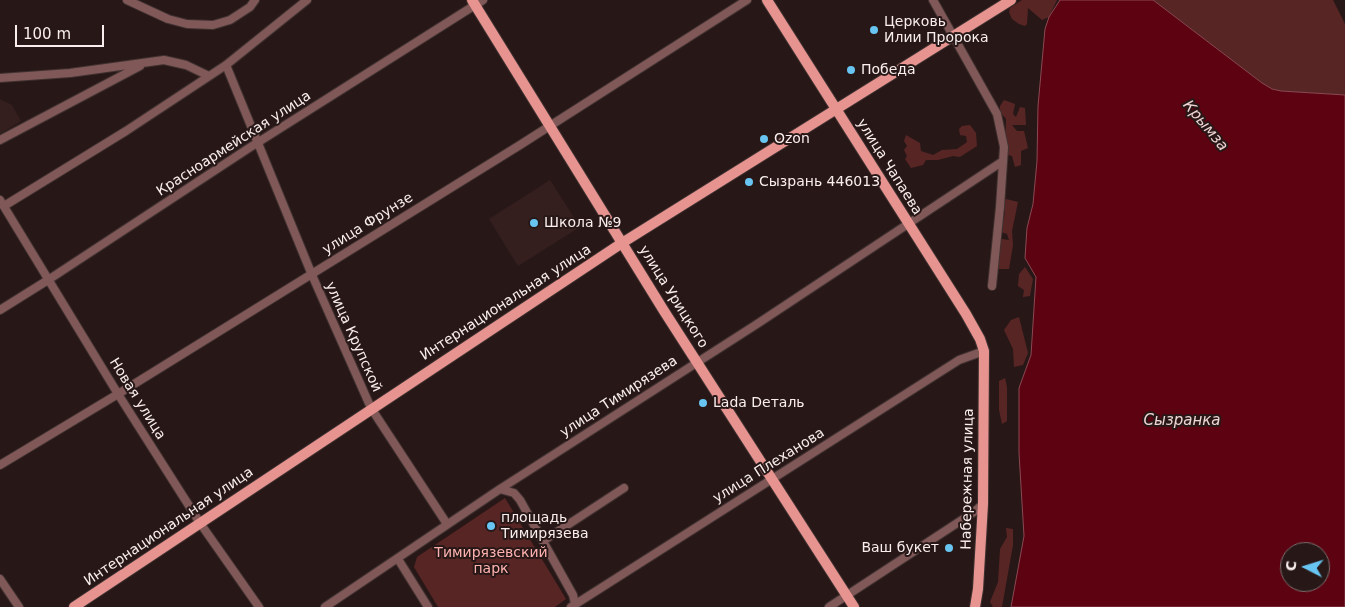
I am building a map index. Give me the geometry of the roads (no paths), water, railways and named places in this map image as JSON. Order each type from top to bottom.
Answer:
[{"type":"main road","name":"улица Чапаева","points":[[767,0],[970,319],[984,351]]},
{"type":"main road","name":"Интернациональная улица","points":[[74,607],[622,242],[1011,0]]},
{"type":"main road","name":"улица Урицкого","points":[[477,2],[549,126],[854,607]]},
{"type":"main road","name":"Набережная улица","points":[[975,607],[978,589],[983,504],[984,351]]},
{"type":"street","points":[[127,0],[168,19],[187,24],[213,25],[230,20],[250,7],[255,0]]},
{"type":"street","points":[[2,203],[126,131],[226,65],[307,0]]},
{"type":"street","name":"улица Фрунзе","points":[[0,465],[312,274],[747,0]]},
{"type":"street","points":[[933,0],[997,114],[1004,147],[992,286]]},
{"type":"street","name":"Красноармейская улица","points":[[0,310],[477,2]]},
{"type":"street","points":[[0,78],[144,64],[164,60],[186,65],[209,76]]},
{"type":"street","points":[[0,140],[144,64]]},
{"type":"street","name":"улица Крупской","points":[[226,65],[312,274],[371,408],[447,524]]},
{"type":"street","name":"улица Тимирязева","points":[[325,607],[500,489],[1003,161]]},
{"type":"street","name":"Новая улица","points":[[2,203],[118,394],[200,523],[259,607]]},
{"type":"street","name":"улица Плеханова","points":[[573,606],[959,360],[984,351]]},
{"type":"street","points":[[542,541],[624,488]]},
{"type":"street","points":[[500,489],[510,491],[518,496],[573,595],[573,606]]},
{"type":"street","points":[[829,607],[974,512],[983,504]]},
{"type":"street","points":[[398,559],[428,607]]},
{"type":"street","points":[[0,579],[19,607]]},
{"type":"water","name":"Сызранка","points":[[1060,0],[1153,0],[1272,89],[1345,95],[1345,607],[1011,607],[1024,536],[1019,453],[1019,388],[1031,355],[1036,277],[1025,258],[1027,228],[1033,204],[1037,161],[1038,106],[1045,29],[1049,17]]},
{"type":"place","name":"Церковь Илии Пророка","points":[[874,30]]},
{"type":"place","name":"Победа","points":[[851,70]]},
{"type":"place","name":"Ozon","points":[[764,139]]},
{"type":"place","name":"Сызрань 446013","points":[[749,182]]},
{"type":"place","name":"Школа №9","points":[[534,223]]},
{"type":"place","name":"Lada Dеталь","points":[[703,403]]},
{"type":"place","name":"площадь Тимирязева","points":[[491,526]]},
{"type":"place","name":"Ваш букет","points":[[949,548]]},
{"type":"water label","name":"Крымза","points":[[1205,126]]},
{"type":"park label","name":"Тимирязевский парк","points":[[491,562]]}]
